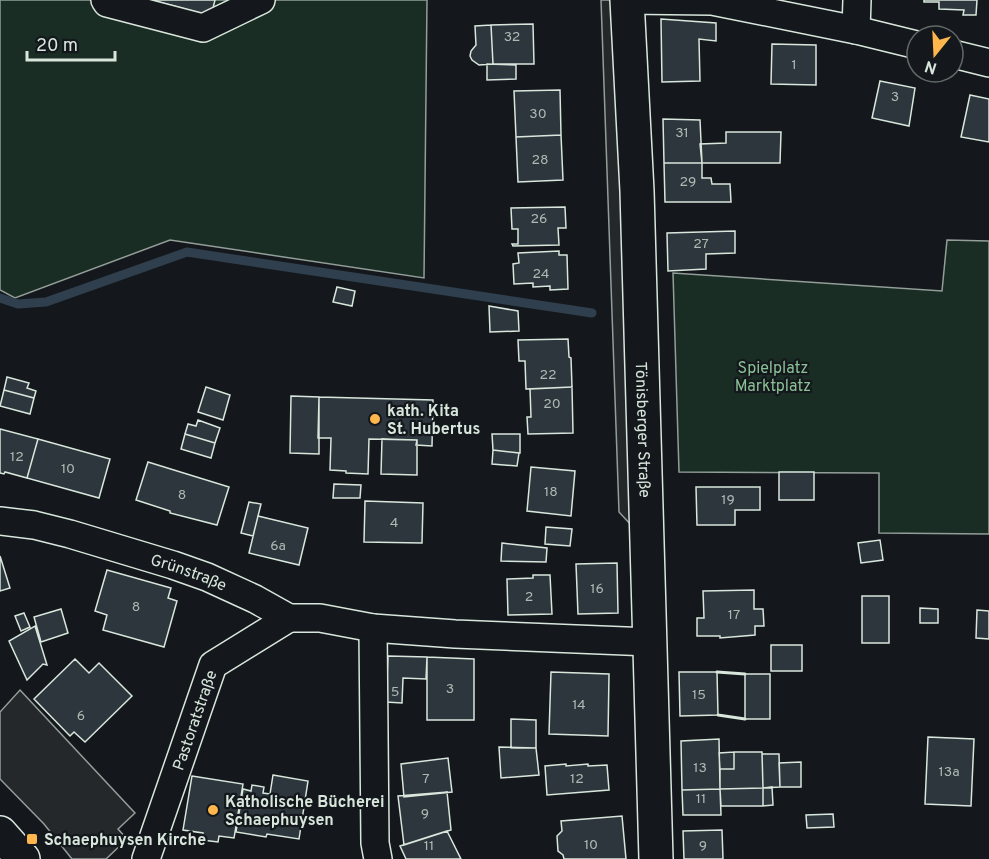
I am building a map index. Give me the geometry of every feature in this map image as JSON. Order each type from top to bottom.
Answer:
[{"type":"main road","name":"Tönisberger Straße","points":[[627,0],[638,203],[656,859]]},
{"type":"main road","points":[[0,832],[24,859]]},
{"type":"street","points":[[105,0],[106,3],[203,28],[261,0]]},
{"type":"street","points":[[627,0],[712,2],[856,30],[905,42]]},
{"type":"street","points":[[856,30],[858,0]]},
{"type":"street","points":[[965,57],[989,63]]},
{"type":"street","name":"Grünstraße","points":[[0,521],[34,525],[70,534],[173,565],[207,577],[289,618],[320,618],[374,628],[455,634],[650,642]]},
{"type":"street","name":"Pastoratstraße","points":[[146,859],[213,665],[289,618]]},
{"type":"street","points":[[374,628],[375,822],[378,859]]},
{"type":"green space","points":[[0,0],[427,0],[424,278],[170,240],[15,298],[0,290]]},
{"type":"green space","name":"Spielplatz Marktplatz","points":[[947,240],[989,241],[989,534],[879,533],[879,473],[679,472],[673,273],[942,291]]},
{"type":"shaded area","points":[[601,0],[614,0],[632,526],[619,512]]},
{"type":"shaded area","points":[[20,690],[135,813],[118,829],[127,839],[106,859],[72,859],[44,824],[0,779],[0,712]]},
{"type":"building","points":[[151,0],[215,0],[211,16]]},
{"type":"building","points":[[924,0],[977,0],[976,15],[963,15],[964,10],[939,9],[939,2],[924,2]]},
{"type":"building","points":[[661,19],[716,23],[716,41],[699,39],[700,81],[662,82]]},
{"type":"building","points":[[533,24],[534,64],[493,64],[491,25]]},
{"type":"building","points":[[491,25],[493,64],[479,65],[470,56],[476,45],[475,26]]},
{"type":"building","points":[[772,44],[816,45],[816,85],[771,84]]},
{"type":"building","points":[[487,64],[516,65],[516,79],[487,80]]},
{"type":"building","points":[[880,81],[915,88],[909,126],[872,118]]},
{"type":"building","points":[[560,90],[561,135],[516,137],[514,91]]},
{"type":"building","points":[[970,95],[989,99],[989,142],[961,137]]},
{"type":"building","points":[[663,119],[700,120],[702,163],[664,163]]},
{"type":"building","points":[[726,132],[781,132],[780,163],[702,163],[700,144],[726,143]]},
{"type":"building","points":[[561,135],[563,180],[518,182],[516,137]]},
{"type":"building","points":[[664,163],[702,163],[702,178],[711,178],[712,184],[730,184],[731,202],[665,202]]},
{"type":"building","points":[[565,207],[566,228],[558,228],[559,245],[513,246],[512,244],[518,244],[518,229],[512,229],[511,208]]},
{"type":"building","points":[[735,231],[735,253],[706,254],[706,269],[668,271],[667,233]]},
{"type":"building","points":[[559,251],[559,255],[567,255],[568,289],[550,290],[550,286],[533,287],[533,283],[514,284],[513,264],[519,263],[518,253]]},
{"type":"building","points":[[337,287],[355,291],[352,306],[333,302]]},
{"type":"building","points":[[489,306],[518,311],[519,331],[490,332]]},
{"type":"building","points":[[568,339],[572,387],[526,389],[525,361],[519,361],[518,340]]},
{"type":"building","points":[[7,377],[29,383],[27,388],[36,391],[34,398],[4,390]]},
{"type":"building","points":[[206,387],[230,395],[223,420],[198,412]]},
{"type":"building","points":[[572,387],[573,433],[528,434],[527,417],[531,417],[530,389]]},
{"type":"building","points":[[4,390],[34,398],[30,414],[0,406]]},
{"type":"building","points":[[291,396],[319,397],[319,454],[290,453]]},
{"type":"building","name":"kath. Kita St. Hubertus","points":[[319,397],[433,400],[432,446],[416,445],[417,440],[369,439],[368,474],[330,470],[331,438],[318,438]]},
{"type":"building","points":[[198,420],[220,428],[215,443],[185,434],[188,424],[196,426]]},
{"type":"building","points":[[0,429],[38,439],[27,478],[5,472],[0,473]]},
{"type":"building","points":[[185,434],[215,443],[211,458],[181,449]]},
{"type":"building","points":[[492,434],[520,434],[520,453],[493,450]]},
{"type":"building","points":[[38,439],[110,459],[99,498],[27,478]]},
{"type":"building","points":[[382,439],[417,440],[417,475],[381,474]]},
{"type":"building","points":[[493,450],[519,453],[517,466],[492,464]]},
{"type":"building","points":[[148,462],[229,487],[217,525],[170,513],[170,511],[136,500]]},
{"type":"building","points":[[531,467],[575,471],[571,516],[527,511]]},
{"type":"building","points":[[779,472],[814,472],[814,500],[779,500]]},
{"type":"building","points":[[334,484],[361,485],[360,498],[333,498]]},
{"type":"building","points":[[696,487],[760,487],[760,510],[735,510],[735,525],[697,525]]},
{"type":"building","points":[[365,501],[423,503],[422,543],[364,542]]},
{"type":"building","points":[[249,502],[261,504],[253,536],[241,533]]},
{"type":"building","points":[[258,516],[308,528],[299,565],[249,553]]},
{"type":"building","points":[[546,527],[572,529],[570,546],[545,544]]},
{"type":"building","points":[[880,540],[883,560],[861,563],[858,543]]},
{"type":"building","points":[[502,543],[547,548],[546,562],[501,561]]},
{"type":"building","points":[[0,556],[10,588],[0,591]]},
{"type":"building","points":[[617,563],[618,613],[578,614],[576,564]]},
{"type":"building","points":[[107,570],[171,588],[168,598],[177,601],[164,647],[103,630],[107,615],[95,611]]},
{"type":"building","points":[[533,575],[550,575],[552,614],[508,615],[507,579],[533,578]]},
{"type":"building","points":[[754,590],[754,609],[763,609],[764,626],[755,626],[755,635],[720,638],[720,636],[697,636],[697,618],[704,618],[703,591]]},
{"type":"building","points":[[862,596],[889,596],[889,643],[862,643]]},
{"type":"building","points":[[920,608],[938,609],[938,623],[920,623]]},
{"type":"building","points":[[61,609],[68,633],[41,642],[34,617]]},
{"type":"building","points":[[977,610],[989,611],[989,639],[976,638]]},
{"type":"building","points":[[24,613],[30,627],[21,631],[15,616]]},
{"type":"building","points":[[35,626],[47,665],[43,664],[27,680],[9,641]]},
{"type":"building","points":[[771,645],[802,645],[802,671],[771,671]]},
{"type":"building","points":[[388,656],[427,657],[426,679],[403,678],[402,703],[386,702]]},
{"type":"building","points":[[427,657],[474,659],[474,720],[427,720]]},
{"type":"building","points":[[75,659],[89,673],[99,663],[132,696],[85,742],[74,732],[70,736],[34,699]]},
{"type":"building","points":[[551,672],[609,674],[608,736],[549,734]]},
{"type":"building","points":[[679,672],[717,672],[718,715],[680,716]]},
{"type":"building","points":[[745,674],[770,674],[770,719],[745,719]]},
{"type":"building","points":[[511,719],[536,720],[536,748],[511,748]]},
{"type":"building","points":[[928,737],[974,739],[971,806],[925,804]]},
{"type":"building","points":[[719,739],[720,789],[682,790],[681,741]]},
{"type":"building","points":[[499,747],[536,748],[539,775],[501,778]]},
{"type":"building","points":[[734,752],[734,769],[720,769],[719,753]]},
{"type":"building","points":[[734,752],[762,752],[763,788],[720,789],[720,769],[734,769]]},
{"type":"building","points":[[762,754],[779,754],[780,787],[763,788]]},
{"type":"building","points":[[448,758],[452,792],[404,797],[401,764]]},
{"type":"building","points":[[801,762],[801,787],[780,787],[779,763]]},
{"type":"building","points":[[566,764],[566,766],[607,765],[609,790],[547,795],[545,766]]},
{"type":"building","points":[[273,775],[308,781],[299,839],[236,832],[243,789],[251,791],[252,785],[264,787],[263,793],[270,794]]},
{"type":"building","name":"Katholische Bücherei Schaephuysen","points":[[192,776],[243,784],[234,838],[219,836],[218,842],[202,840],[203,833],[183,830]]},
{"type":"building","points":[[772,787],[773,805],[763,806],[763,788]]},
{"type":"building","points":[[763,788],[763,806],[721,806],[720,789]]},
{"type":"building","points":[[720,789],[721,815],[683,815],[682,790]]},
{"type":"building","points":[[447,792],[451,830],[404,845],[398,796]]},
{"type":"building","points":[[833,814],[834,827],[807,828],[806,815]]},
{"type":"building","points":[[622,816],[626,859],[564,859],[558,851],[557,836],[562,831],[561,821]]},
{"type":"building","points":[[722,830],[723,859],[684,859],[683,831]]},
{"type":"building","points":[[447,831],[461,859],[406,859],[400,846]]},
{"type":"waterway","points":[[0,298],[18,304],[46,302],[187,252],[592,313]]},
{"type":"wall","points":[[717,672],[745,674]]},
{"type":"wall","points":[[718,715],[745,719]]},
{"type":"place","name":"kath. Kita St. Hubertus","points":[[375,419]]},
{"type":"place","name":"Katholische Bücherei Schaephuysen","points":[[213,810]]},
{"type":"place","name":"Schaephuysen Kirche","points":[[32,839]]}]
